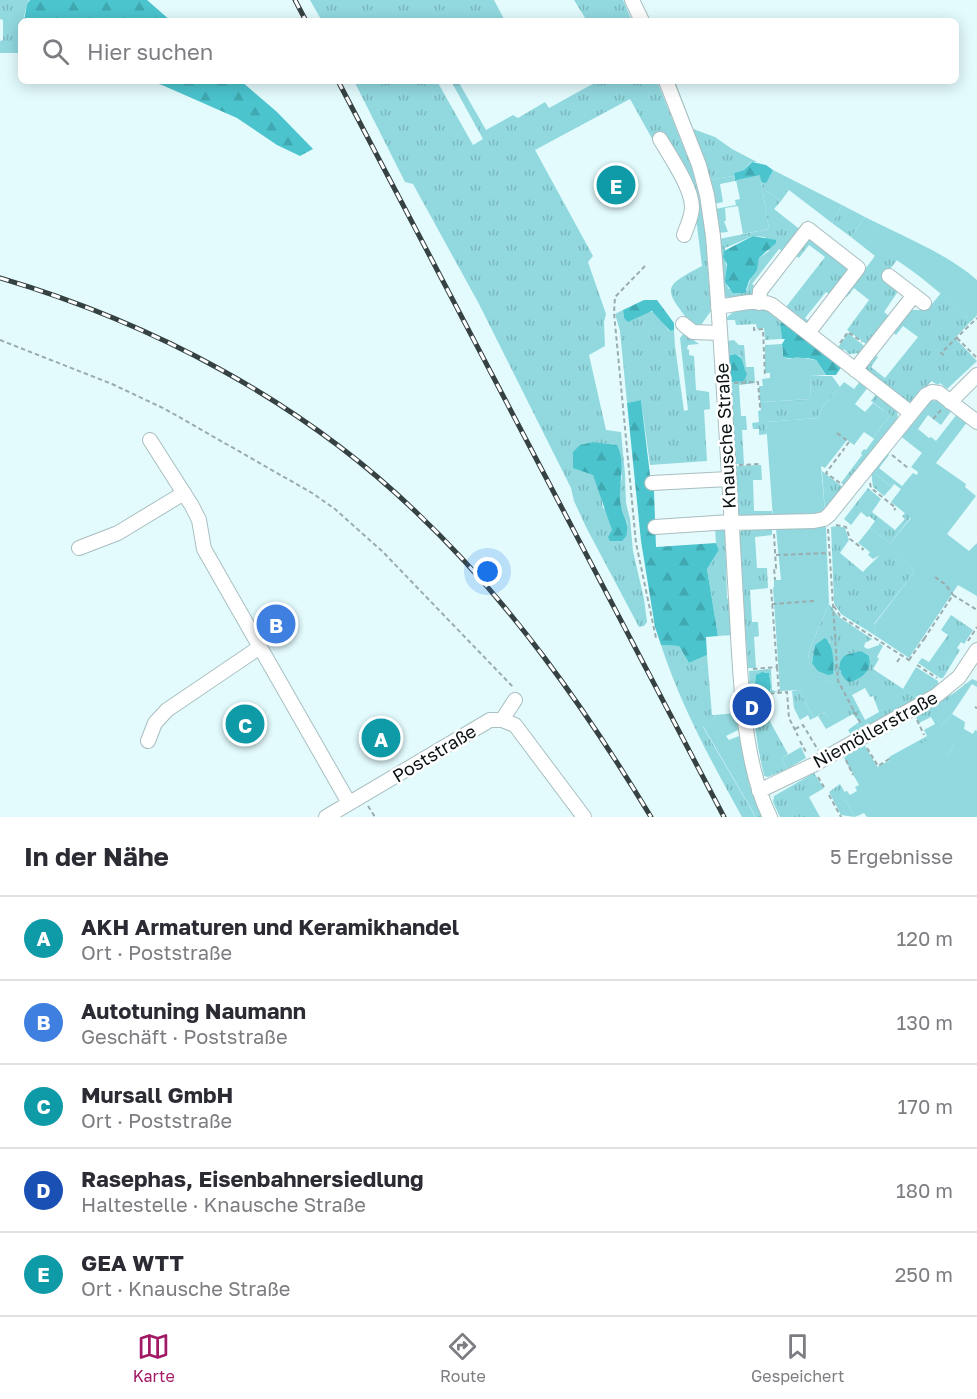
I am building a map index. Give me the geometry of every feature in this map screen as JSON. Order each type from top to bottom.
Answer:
[{"type":"street","points":[[632,0],[641,18]]},
{"type":"street","name":"Knausche Straße","points":[[667,84],[699,165],[714,236],[730,523],[743,695],[747,731],[759,791],[770,817]]},
{"type":"street","points":[[660,139],[682,180],[691,203],[690,218],[684,235]]},
{"type":"street","points":[[759,303],[760,291],[808,229],[858,268],[808,333]]},
{"type":"street","points":[[855,370],[919,299],[889,276]]},
{"type":"street","points":[[718,307],[759,303],[772,305],[911,412]]},
{"type":"street","points":[[683,324],[693,332],[720,333]]},
{"type":"street","points":[[950,402],[977,375]]},
{"type":"street","points":[[655,527],[824,519],[926,395],[932,392],[939,393],[977,422]]},
{"type":"street","points":[[150,440],[199,520],[204,549],[350,803]]},
{"type":"street","points":[[652,483],[728,472]]},
{"type":"street","points":[[79,548],[118,533],[180,488]]},
{"type":"street","points":[[148,741],[155,723],[167,710],[260,647]]},
{"type":"street","name":"Niemöllerstraße","points":[[759,791],[823,759],[948,688],[972,670],[977,650]]},
{"type":"street","points":[[515,700],[502,720],[515,724],[584,817]]},
{"type":"street","name":"Poststraße","points":[[326,817],[490,720],[502,720]]},
{"type":"path","points":[[645,266],[615,297],[614,313],[636,543],[656,638]]},
{"type":"path","points":[[944,356],[941,353],[977,318]]},
{"type":"path","points":[[754,327],[754,330],[763,329],[765,377]]},
{"type":"path","points":[[832,352],[848,332],[871,350]]},
{"type":"path","points":[[957,338],[977,358]]},
{"type":"path","points":[[0,340],[112,384],[165,409],[312,493],[335,509],[382,551],[512,684],[516,692],[515,700]]},
{"type":"path","points":[[722,384],[758,382],[757,394],[760,407],[756,407]]},
{"type":"path","points":[[837,433],[849,442],[826,473],[849,491]]},
{"type":"path","points":[[882,448],[909,468]]},
{"type":"path","points":[[728,472],[761,464]]},
{"type":"path","points":[[871,488],[896,508],[894,510]]},
{"type":"path","points":[[824,519],[828,526],[838,681],[878,766],[888,758]]},
{"type":"path","points":[[774,522],[775,580]]},
{"type":"path","points":[[845,526],[850,539],[862,550]]},
{"type":"path","points":[[776,555],[829,553]]},
{"type":"path","points":[[935,577],[946,585],[953,595],[977,610]]},
{"type":"path","points":[[771,588],[773,651],[779,693]]},
{"type":"path","points":[[832,604],[840,616],[911,661],[953,595]]},
{"type":"path","points":[[771,605],[814,601]]},
{"type":"path","points":[[972,635],[977,627]]},
{"type":"path","points":[[897,662],[902,655]]},
{"type":"path","points":[[917,665],[942,681],[948,688]]},
{"type":"path","points":[[741,670],[777,667]]},
{"type":"path","points":[[743,695],[787,692],[789,718],[798,736]]},
{"type":"path","points":[[911,710],[923,732]]},
{"type":"path","points":[[795,729],[803,724],[823,759]]},
{"type":"path","points":[[800,741],[808,757]]},
{"type":"path","points":[[840,749],[853,775]]},
{"type":"path","points":[[829,795],[840,817]]},
{"type":"green space","points":[[0,0],[29,0],[24,18],[18,18],[18,53],[0,53],[0,41],[3,40],[3,20],[0,19]]},
{"type":"green space","points":[[30,0],[147,0],[168,18],[25,18]]},
{"type":"green space","points":[[310,0],[494,0],[503,18],[320,18]]},
{"type":"green space","points":[[574,0],[623,0],[631,18],[585,18]]},
{"type":"green space","points":[[159,84],[244,84],[277,112],[313,149],[300,156],[277,145],[237,118]]},
{"type":"green space","points":[[356,84],[439,84],[473,145],[483,139],[453,84],[460,84],[486,130],[513,115],[518,118],[545,102],[549,108],[593,84],[658,84],[692,168],[704,216],[711,311],[701,325],[691,324],[675,303],[671,289],[679,279],[702,266],[696,218],[630,99],[535,150],[593,256],[588,262],[606,314],[605,346],[589,355],[606,430],[621,432],[626,503],[647,622],[644,626],[639,627],[586,527],[574,501],[571,488],[479,304],[413,184],[405,182]],"holes":[[[594,442],[617,445],[622,477],[619,490],[621,508],[628,525],[603,508],[600,490],[593,475]]]},
{"type":"green space","points":[[672,84],[676,84],[693,129],[715,137],[757,162],[751,162],[744,170],[734,173],[734,176],[708,180]]},
{"type":"green space","points":[[752,162],[766,165],[773,170],[770,182],[764,183],[757,179],[735,181],[734,173],[744,170]]},
{"type":"green space","points":[[773,170],[842,205],[832,223],[789,190],[781,201],[763,189]]},
{"type":"green space","points":[[760,175],[769,229],[743,234],[738,206],[725,208],[726,221],[724,221],[728,232],[718,233],[715,209],[736,205],[735,200],[740,199],[736,180]]},
{"type":"green space","points":[[734,176],[735,181],[720,184],[723,202],[714,204],[708,180]]},
{"type":"green space","points":[[761,181],[767,182],[763,189],[781,201],[774,209],[802,231],[785,253],[779,249],[752,284],[758,289],[754,293],[742,300],[724,296],[719,239],[769,229]],"holes":[[[753,236],[765,237],[769,251],[759,258],[747,290],[729,289],[726,280],[725,248]]]},
{"type":"green space","points":[[842,205],[865,217],[851,237],[832,223]]},
{"type":"green space","points":[[865,217],[938,253],[977,280],[977,315],[971,321],[905,265],[880,250],[875,256],[851,237]]},
{"type":"green space","points":[[753,236],[776,240],[776,243],[759,258],[757,270],[749,281],[745,293],[733,293],[725,282],[727,264],[723,257],[724,251]]},
{"type":"green space","points":[[811,237],[853,270],[832,296],[826,292],[805,318],[811,323],[804,325],[789,314],[791,311],[786,307],[825,257],[809,245],[799,258],[792,253],[804,238]]},
{"type":"green space","points":[[882,242],[888,254],[897,260],[883,278],[899,290],[884,312],[893,319],[870,347],[847,330],[869,300],[854,288],[847,297],[842,293],[870,263]]},
{"type":"green space","points":[[941,293],[968,318],[977,315],[955,338],[977,361],[947,389],[940,383],[938,385],[931,381],[914,403],[907,403],[866,372],[864,364],[872,353],[878,357],[871,367],[885,378],[918,337],[903,326],[896,335],[890,330],[909,310],[920,310],[928,301],[932,304]]},
{"type":"green space","points":[[644,300],[657,300],[674,323],[674,330],[670,331],[652,311],[628,322],[624,318],[623,310]]},
{"type":"green space","points":[[765,306],[788,323],[780,324],[782,339],[765,340],[764,328],[757,329],[756,324],[736,325],[735,320],[726,318],[737,309]]},
{"type":"green space","points":[[623,310],[624,318],[630,321],[648,312],[655,312],[669,331],[674,330],[684,411],[688,410],[680,338],[684,333],[699,344],[688,345],[687,349],[689,355],[694,356],[696,390],[709,392],[710,409],[704,410],[707,461],[650,465],[641,400],[627,403],[620,331],[615,314]]},
{"type":"green space","points":[[782,323],[842,366],[836,375],[826,375],[816,360],[783,357],[782,344],[785,339],[782,339],[780,324]]},
{"type":"green space","points":[[848,333],[868,349],[860,353],[849,354],[844,349],[841,353],[836,350]]},
{"type":"green space","points":[[734,340],[739,345],[744,345],[746,367],[754,367],[755,383],[739,385],[741,416],[746,416],[747,430],[742,430],[744,464],[735,464],[730,382],[743,370],[740,356],[735,354],[728,356],[728,341]]},
{"type":"green space","points":[[782,344],[783,357],[816,360],[826,375],[810,376],[811,399],[760,402],[759,386],[763,386],[762,379],[770,378],[770,373],[765,373],[765,345]]},
{"type":"green space","points":[[735,354],[742,360],[747,374],[744,381],[730,382],[728,356]]},
{"type":"green space","points":[[810,376],[832,376],[840,387],[822,408],[818,418],[766,422],[767,434],[759,435],[759,429],[753,429],[752,423],[759,422],[760,402],[811,399]]},
{"type":"green space","points":[[861,380],[869,386],[855,404],[865,412],[873,403],[890,415],[873,438],[864,432],[854,445],[847,440],[825,468],[821,466],[825,512],[821,516],[773,518],[766,422],[818,418],[822,408],[844,382],[854,389]]},
{"type":"green space","points":[[878,392],[897,408],[898,421],[845,486],[841,483],[890,415],[871,401]]},
{"type":"green space","points":[[641,400],[654,491],[656,547],[716,543],[719,550],[707,569],[718,636],[706,637],[707,655],[689,663],[679,646],[661,645],[655,627],[641,541],[627,403]]},
{"type":"green space","points":[[937,400],[952,410],[941,425],[928,415],[918,429],[929,438],[936,441],[957,414],[968,421],[936,463],[966,484],[965,487],[976,496],[947,534],[969,551],[977,543],[977,596],[958,585],[909,658],[876,636],[874,625],[915,571],[887,548],[873,559],[868,555],[870,552],[858,543],[870,528],[890,543],[911,518],[891,502],[901,489],[894,484],[892,487],[871,471],[886,452],[889,455],[879,468],[902,486],[913,473],[917,475],[918,472],[911,467],[922,453],[899,435],[926,402]]},
{"type":"green space","points":[[594,442],[617,445],[620,453],[622,468],[620,498],[627,526],[622,541],[610,541],[608,537],[612,530],[593,475],[573,468],[573,452],[580,445]]},
{"type":"green space","points":[[761,465],[762,480],[753,480],[754,511],[772,511],[773,518],[742,518],[738,513],[735,466]]},
{"type":"green space","points":[[822,471],[844,488],[825,512]]},
{"type":"green space","points":[[871,471],[892,487],[884,496],[873,487]]},
{"type":"green space","points":[[868,488],[881,499],[872,512],[895,530],[905,519],[902,516],[905,513],[911,517],[890,543],[870,528],[875,521],[869,516],[861,512],[851,525],[844,519]]},
{"type":"green space","points":[[725,525],[727,598],[731,603],[732,635],[718,636],[707,569],[719,550],[715,528]]},
{"type":"green space","points":[[826,527],[829,604],[808,653],[810,666],[834,683],[848,707],[828,718],[825,712],[814,718],[799,690],[780,691],[773,588],[774,580],[781,580],[776,529]]},
{"type":"green space","points":[[831,527],[845,528],[849,540],[840,553],[863,572],[887,547],[915,571],[874,624],[876,636],[841,614],[834,603]]},
{"type":"green space","points":[[744,529],[772,529],[772,535],[755,537],[757,568],[767,568],[768,588],[750,590],[752,622],[758,622],[759,636],[754,637],[756,668],[748,668],[739,533]]},
{"type":"green space","points":[[829,604],[839,617],[872,639],[865,643],[864,647],[868,649],[879,643],[883,646],[873,669],[917,698],[851,735],[848,730],[859,722],[853,714],[826,729],[818,716],[825,712],[828,718],[833,684],[810,667],[808,653]],"holes":[[[829,641],[833,659],[832,674],[812,663],[815,645]],[[857,653],[869,656],[865,674],[840,672],[842,659],[847,654]],[[865,688],[870,697],[873,696],[879,712],[865,720],[852,695]]]},
{"type":"green space","points":[[951,615],[973,630],[964,644],[961,642],[957,648],[960,650],[943,678],[940,678],[918,663],[922,658],[929,662],[948,635],[941,630]]},
{"type":"green space","points":[[825,638],[832,650],[833,660],[833,674],[828,675],[818,671],[812,663],[815,645]]},
{"type":"green space","points":[[661,645],[679,646],[689,663],[707,655],[712,715],[715,715],[714,719],[703,727],[755,816],[762,814],[764,817],[742,817],[687,711]]},
{"type":"green space","points":[[861,651],[869,656],[868,670],[858,679],[849,682],[841,673],[841,661],[846,655]]},
{"type":"green space","points":[[916,667],[938,681],[934,689],[917,698],[903,689]]},
{"type":"green space","points":[[771,669],[772,690],[778,692],[750,694],[749,671]],"holes":[[[766,672],[770,676],[771,691],[755,688],[759,673]]]},
{"type":"green space","points":[[762,672],[769,673],[770,692],[755,688],[756,675]]},
{"type":"green space","points":[[972,679],[977,681],[977,687],[972,684],[952,714],[939,728],[931,717],[919,723],[915,715],[954,693]]},
{"type":"green space","points":[[799,690],[814,718],[810,720],[808,715],[800,720],[794,708],[792,691]]},
{"type":"green space","points":[[768,695],[768,718],[788,754],[782,758],[787,769],[768,777],[764,776],[752,705],[757,704],[757,697],[751,698],[751,696]]},
{"type":"green space","points":[[736,713],[738,730],[726,736],[729,740],[739,736],[750,787],[762,814],[756,817],[703,726],[714,719],[715,715]]},
{"type":"green space","points":[[952,714],[965,722],[964,729],[973,734],[975,730],[977,731],[977,817],[867,817],[864,813],[855,817],[845,800],[847,798],[844,792],[847,791],[850,795],[857,791],[855,787],[859,785],[844,758],[845,754],[864,744],[878,768],[932,737],[947,757],[953,746],[937,731],[935,724],[937,723],[940,727]]},
{"type":"green space","points":[[935,724],[953,746],[947,757],[877,767],[890,760],[889,757],[927,736],[924,730]]},
{"type":"green space","points":[[801,747],[806,758],[787,769],[782,758]]},
{"type":"green space","points":[[814,773],[824,788],[809,797],[820,817],[780,817],[773,802],[774,796]]},
{"type":"green space","points":[[840,784],[848,798],[845,800],[855,817],[841,815],[829,792]]},
{"type":"railway","points":[[295,0],[304,18]]},
{"type":"railway","points":[[340,84],[724,817]]},
{"type":"railway","points":[[0,278],[57,296],[113,318],[222,370],[274,401],[324,435],[371,472],[450,546],[514,618],[600,736],[651,817]]},
{"type":"place","name":"GEA WTT","points":[[616,185]]},
{"type":"place","name":"Autotuning Naumann","points":[[276,624]]},
{"type":"place","name":"Rasephas, Eisenbahnersiedlung","points":[[752,706]]},
{"type":"place","name":"Mursall GmbH","points":[[245,724]]},
{"type":"place","name":"AKH Armaturen und Keramikhandel","points":[[381,738]]}]
